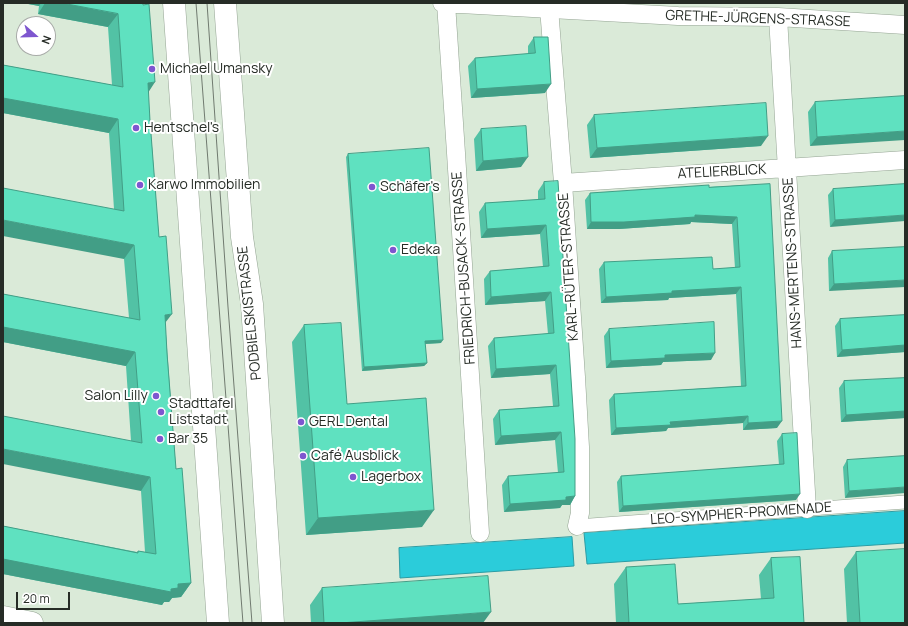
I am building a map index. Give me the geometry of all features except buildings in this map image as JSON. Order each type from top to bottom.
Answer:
[{"type":"main road","points":[[174,3],[218,623]]},
{"type":"main road","name":"PODBIELSKISTRASSE","points":[[225,3],[242,237],[252,304],[273,623]]},
{"type":"main road","points":[[3,617],[32,623]]},
{"type":"street","name":"GRETHE-JÜRGENS-STRASSE","points":[[442,3],[678,16],[778,17],[905,25]]},
{"type":"street","name":"FRIEDRICH-BUSACK-STRASSE","points":[[446,3],[480,533]]},
{"type":"street","name":"KARL-RÜTER-STRASSE","points":[[549,8],[563,183],[580,447],[580,513],[577,526]]},
{"type":"street","name":"HANS-MERTENS-STRASSE","points":[[778,17],[807,509]]},
{"type":"street","name":"ATELIERBLICK","points":[[563,183],[905,160]]},
{"type":"street","name":"LEO-SYMPHER-PROMENADE","points":[[577,526],[905,502]]},
{"type":"water","points":[[905,511],[905,543],[587,564],[584,533]]},
{"type":"water","points":[[572,537],[574,566],[400,578],[399,548]]},
{"type":"tram line","points":[[196,3],[243,623]]},
{"type":"tram line","points":[[207,3],[252,623]]},
{"type":"place","name":"Michael Umansky","points":[[152,69]]},
{"type":"place","name":"Hentschel's","points":[[136,128]]},
{"type":"place","name":"Karwo Immobilien","points":[[140,185]]},
{"type":"place","name":"Schäfer's","points":[[372,187]]},
{"type":"place","name":"Edeka","points":[[393,250]]},
{"type":"place","name":"Salon Lilly","points":[[156,396]]},
{"type":"place","name":"Stadttafel Liststadt","points":[[161,412]]},
{"type":"place","name":"GERL Dental","points":[[301,422]]},
{"type":"place","name":"Bar 35","points":[[160,439]]},
{"type":"place","name":"Café Ausblick","points":[[303,456]]},
{"type":"place","name":"Lagerbox","points":[[353,477]]}]
